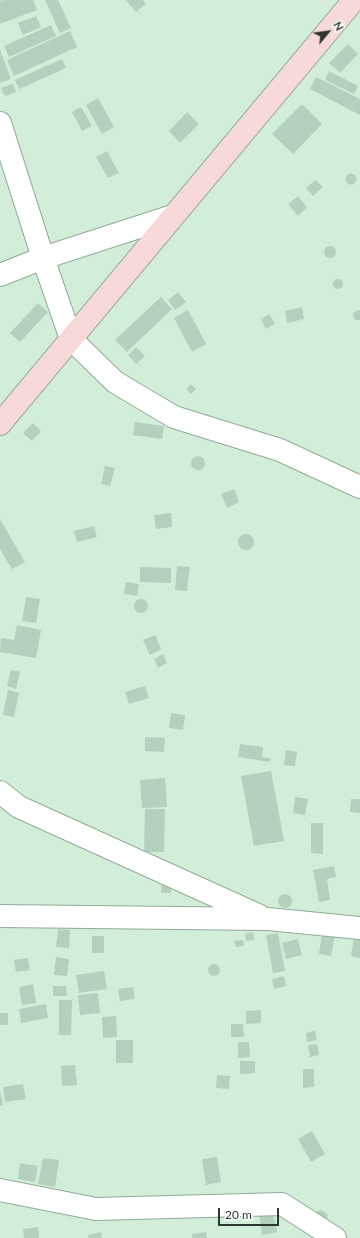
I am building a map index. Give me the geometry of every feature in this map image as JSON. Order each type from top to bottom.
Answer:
[{"type":"main road","points":[[0,424],[354,0]]},
{"type":"street","points":[[0,123],[43,258],[71,339],[115,382],[174,417],[280,450],[360,487]]},
{"type":"street","points":[[0,275],[43,258],[173,216]]},
{"type":"street","points":[[0,792],[19,807],[268,919]]},
{"type":"street","points":[[0,916],[268,919],[360,928]]},
{"type":"street","points":[[0,1190],[96,1209],[282,1204],[334,1238]]},
{"type":"building","points":[[33,0],[37,10],[0,24],[0,1]]},
{"type":"building","points":[[45,0],[58,0],[71,28],[60,33]]},
{"type":"building","points":[[126,0],[143,0],[146,4],[136,12]]},
{"type":"building","points":[[36,16],[41,27],[23,35],[18,23]]},
{"type":"building","points":[[51,25],[56,36],[9,57],[4,46]]},
{"type":"building","points":[[70,31],[77,47],[14,76],[7,60]]},
{"type":"building","points":[[348,44],[358,54],[340,73],[329,63]]},
{"type":"building","points":[[0,50],[11,79],[0,83]]},
{"type":"building","points":[[62,59],[66,68],[19,89],[15,80]]},
{"type":"building","points":[[329,71],[358,86],[354,94],[325,80]]},
{"type":"building","points":[[316,77],[360,99],[360,115],[310,89]]},
{"type":"building","points":[[13,84],[16,92],[5,96],[1,88]]},
{"type":"building","points":[[98,98],[114,127],[102,134],[86,105]]},
{"type":"building","points":[[302,104],[322,124],[293,154],[272,134]]},
{"type":"building","points":[[81,107],[92,126],[82,131],[72,112]]},
{"type":"building","points":[[187,112],[199,124],[180,143],[169,131]]},
{"type":"building","points":[[107,151],[119,173],[108,178],[96,157]]},
{"type":"building","points":[[351,173],[355,175],[357,179],[355,183],[351,185],[347,183],[345,179],[347,175]]},
{"type":"building","points":[[316,180],[323,187],[313,196],[306,188]]},
{"type":"building","points":[[298,196],[307,207],[298,216],[288,204]]},
{"type":"building","points":[[328,246],[332,246],[336,252],[332,258],[328,258],[324,254],[324,250]]},
{"type":"building","points":[[338,279],[343,284],[338,289],[333,284]]},
{"type":"building","points":[[178,292],[186,302],[175,310],[168,300]]},
{"type":"building","points":[[161,297],[172,309],[127,352],[115,340]]},
{"type":"building","points":[[38,303],[48,312],[20,342],[10,333]]},
{"type":"building","points":[[302,307],[304,319],[287,323],[285,311]]},
{"type":"building","points":[[188,310],[206,344],[192,352],[174,318]]},
{"type":"building","points":[[360,310],[360,320],[356,320],[354,318],[353,313]]},
{"type":"building","points":[[269,314],[275,324],[266,329],[261,319]]},
{"type":"building","points":[[136,347],[145,356],[136,364],[128,355]]},
{"type":"building","points":[[191,384],[196,389],[191,394],[186,389]]},
{"type":"building","points":[[135,422],[164,426],[162,439],[133,435]]},
{"type":"building","points":[[33,423],[41,431],[32,441],[23,433]]},
{"type":"building","points":[[198,456],[203,458],[205,463],[203,468],[198,470],[193,468],[191,463],[193,458]]},
{"type":"building","points":[[105,466],[115,468],[110,486],[101,484]]},
{"type":"building","points":[[234,489],[239,502],[227,508],[221,494]]},
{"type":"building","points":[[171,513],[172,527],[156,529],[154,515]]},
{"type":"building","points":[[0,519],[25,562],[12,569],[0,549]]},
{"type":"building","points":[[94,526],[97,537],[77,542],[74,531]]},
{"type":"building","points":[[246,534],[253,539],[254,542],[249,549],[246,550],[239,545],[238,542],[243,535]]},
{"type":"building","points":[[177,566],[190,567],[187,591],[175,590]]},
{"type":"building","points":[[140,567],[171,568],[171,583],[140,582]]},
{"type":"building","points":[[126,582],[139,584],[137,596],[124,594]]},
{"type":"building","points":[[26,597],[40,599],[36,623],[22,621]]},
{"type":"building","points":[[138,599],[144,599],[148,603],[148,609],[144,613],[138,613],[134,609],[134,603]]},
{"type":"building","points":[[17,625],[41,630],[36,658],[0,652],[1,638],[14,640]]},
{"type":"building","points":[[155,635],[161,649],[150,655],[143,640]]},
{"type":"building","points":[[163,654],[167,663],[158,668],[154,659]]},
{"type":"building","points":[[11,670],[20,672],[16,689],[7,686]]},
{"type":"building","points":[[145,686],[149,698],[129,704],[125,692]]},
{"type":"building","points":[[8,690],[19,693],[14,717],[3,715]]},
{"type":"building","points":[[171,713],[185,715],[183,730],[169,728]]},
{"type":"building","points":[[145,737],[165,738],[164,752],[145,751]]},
{"type":"building","points":[[240,744],[263,747],[262,757],[270,758],[270,762],[238,757]]},
{"type":"building","points":[[286,750],[297,752],[295,766],[284,765]]},
{"type":"building","points":[[271,771],[284,841],[254,846],[241,776]]},
{"type":"building","points":[[165,778],[167,807],[142,808],[140,780]]},
{"type":"building","points":[[295,797],[308,799],[305,815],[293,813]]},
{"type":"building","points":[[351,799],[360,799],[360,813],[350,812]]},
{"type":"building","points":[[145,809],[165,809],[164,852],[144,852]]},
{"type":"building","points":[[311,823],[323,823],[323,854],[311,853]]},
{"type":"building","points":[[334,866],[336,877],[327,879],[330,900],[319,902],[313,870]]},
{"type":"building","points":[[162,879],[171,879],[171,893],[161,893]]},
{"type":"building","points":[[285,894],[290,896],[292,901],[290,906],[285,908],[280,906],[278,901],[280,896]]},
{"type":"building","points":[[58,929],[70,930],[69,948],[56,947]]},
{"type":"building","points":[[253,932],[254,940],[246,941],[245,934]]},
{"type":"building","points":[[278,933],[285,971],[273,973],[266,935]]},
{"type":"building","points":[[322,934],[335,936],[331,956],[319,954]]},
{"type":"building","points":[[92,936],[104,936],[104,953],[92,953]]},
{"type":"building","points":[[354,937],[360,938],[360,958],[351,956]]},
{"type":"building","points":[[298,939],[302,955],[286,959],[282,943]]},
{"type":"building","points":[[243,940],[244,946],[236,947],[234,941]]},
{"type":"building","points":[[56,957],[69,959],[67,976],[54,975]]},
{"type":"building","points":[[28,958],[30,970],[16,972],[14,960]]},
{"type":"building","points":[[212,964],[216,964],[220,970],[216,976],[212,976],[208,972],[208,968]]},
{"type":"building","points":[[104,971],[107,989],[79,993],[76,975]]},
{"type":"building","points":[[284,976],[286,986],[274,989],[272,979]]},
{"type":"building","points":[[33,984],[36,1003],[22,1005],[19,987]]},
{"type":"building","points":[[53,986],[66,986],[67,996],[53,996]]},
{"type":"building","points":[[133,987],[135,999],[120,1001],[118,989]]},
{"type":"building","points":[[98,993],[100,1013],[80,1015],[78,995]]},
{"type":"building","points":[[59,1000],[72,1000],[71,1035],[59,1035]]},
{"type":"building","points":[[46,1004],[48,1018],[21,1023],[19,1009]]},
{"type":"building","points":[[261,1010],[261,1023],[246,1024],[246,1011]]},
{"type":"building","points":[[0,1013],[8,1013],[8,1025],[0,1025]]},
{"type":"building","points":[[116,1016],[117,1037],[103,1038],[102,1017]]},
{"type":"building","points":[[231,1024],[243,1024],[244,1037],[231,1037]]},
{"type":"building","points":[[315,1031],[317,1040],[307,1042],[306,1033]]},
{"type":"building","points":[[116,1040],[133,1040],[133,1063],[116,1063]]},
{"type":"building","points":[[238,1042],[249,1042],[250,1057],[238,1058]]},
{"type":"building","points":[[317,1044],[319,1055],[310,1057],[308,1045]]},
{"type":"building","points":[[240,1061],[255,1061],[255,1073],[240,1074]]},
{"type":"building","points":[[75,1065],[77,1085],[62,1086],[61,1066]]},
{"type":"building","points":[[303,1069],[314,1069],[314,1087],[303,1088]]},
{"type":"building","points":[[217,1075],[230,1076],[229,1089],[216,1088]]},
{"type":"building","points":[[23,1084],[26,1099],[5,1102],[3,1087]]},
{"type":"building","points":[[0,1090],[3,1105],[0,1106]]},
{"type":"building","points":[[312,1131],[325,1154],[311,1162],[298,1139]]},
{"type":"building","points":[[217,1157],[221,1182],[206,1185],[202,1159]]},
{"type":"building","points":[[43,1158],[59,1160],[55,1187],[38,1184]]},
{"type":"building","points":[[20,1163],[38,1166],[35,1182],[18,1179]]},
{"type":"building","points":[[321,1210],[328,1215],[325,1223],[315,1215],[317,1211]]},
{"type":"building","points":[[273,1212],[277,1232],[262,1235],[259,1214]]},
{"type":"building","points":[[38,1227],[39,1238],[24,1238],[23,1229]]},
{"type":"building","points":[[101,1232],[102,1238],[89,1238],[88,1235]]},
{"type":"building","points":[[206,1232],[207,1238],[192,1238],[192,1234]]}]
